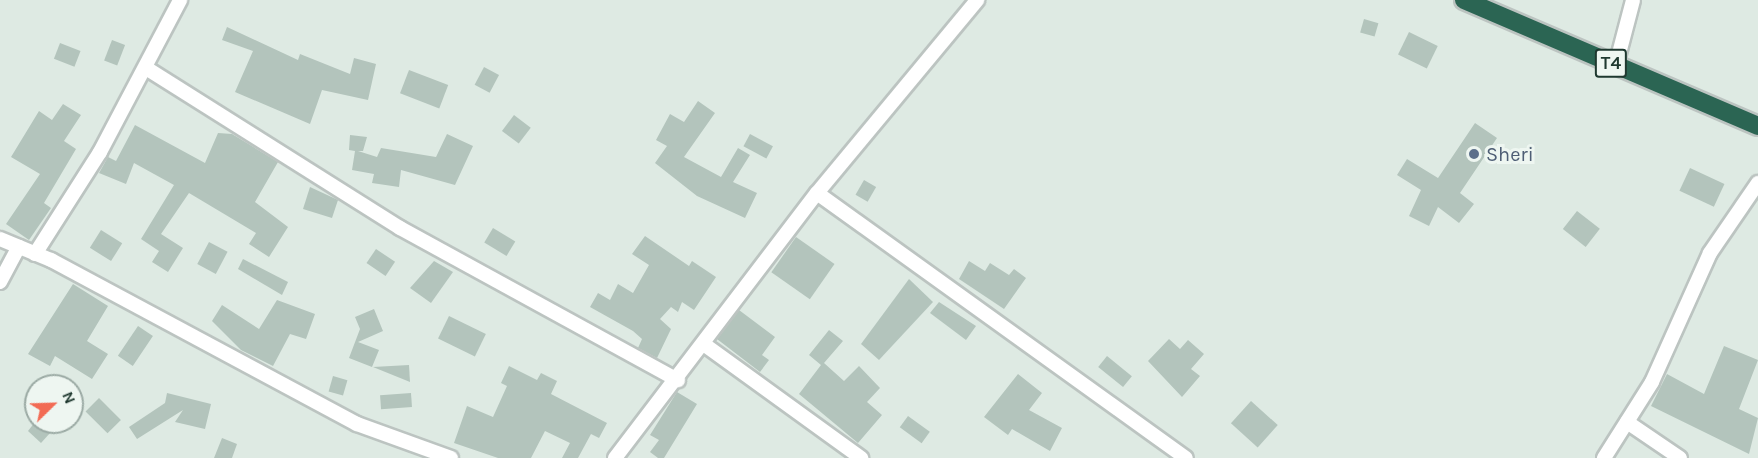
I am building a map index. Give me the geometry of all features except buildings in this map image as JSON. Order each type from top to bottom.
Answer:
[{"type":"highway","name":"T4","points":[[1464,0],[1758,126]]},
{"type":"street","points":[[35,254],[146,68],[180,0]]},
{"type":"street","points":[[615,458],[705,345],[817,193],[977,0]]},
{"type":"street","points":[[1616,65],[1633,0]]},
{"type":"street","points":[[146,68],[343,195],[678,380]]},
{"type":"street","points":[[1604,458],[1652,382],[1710,253],[1758,183]]},
{"type":"street","points":[[817,193],[1186,458]]},
{"type":"street","points":[[0,239],[35,254],[357,424],[451,458]]},
{"type":"street","points":[[0,282],[19,247]]},
{"type":"street","points":[[705,345],[861,458]]},
{"type":"street","points":[[1627,422],[1680,458]]},
{"type":"place","name":"Sheri","points":[[1474,154]]}]
